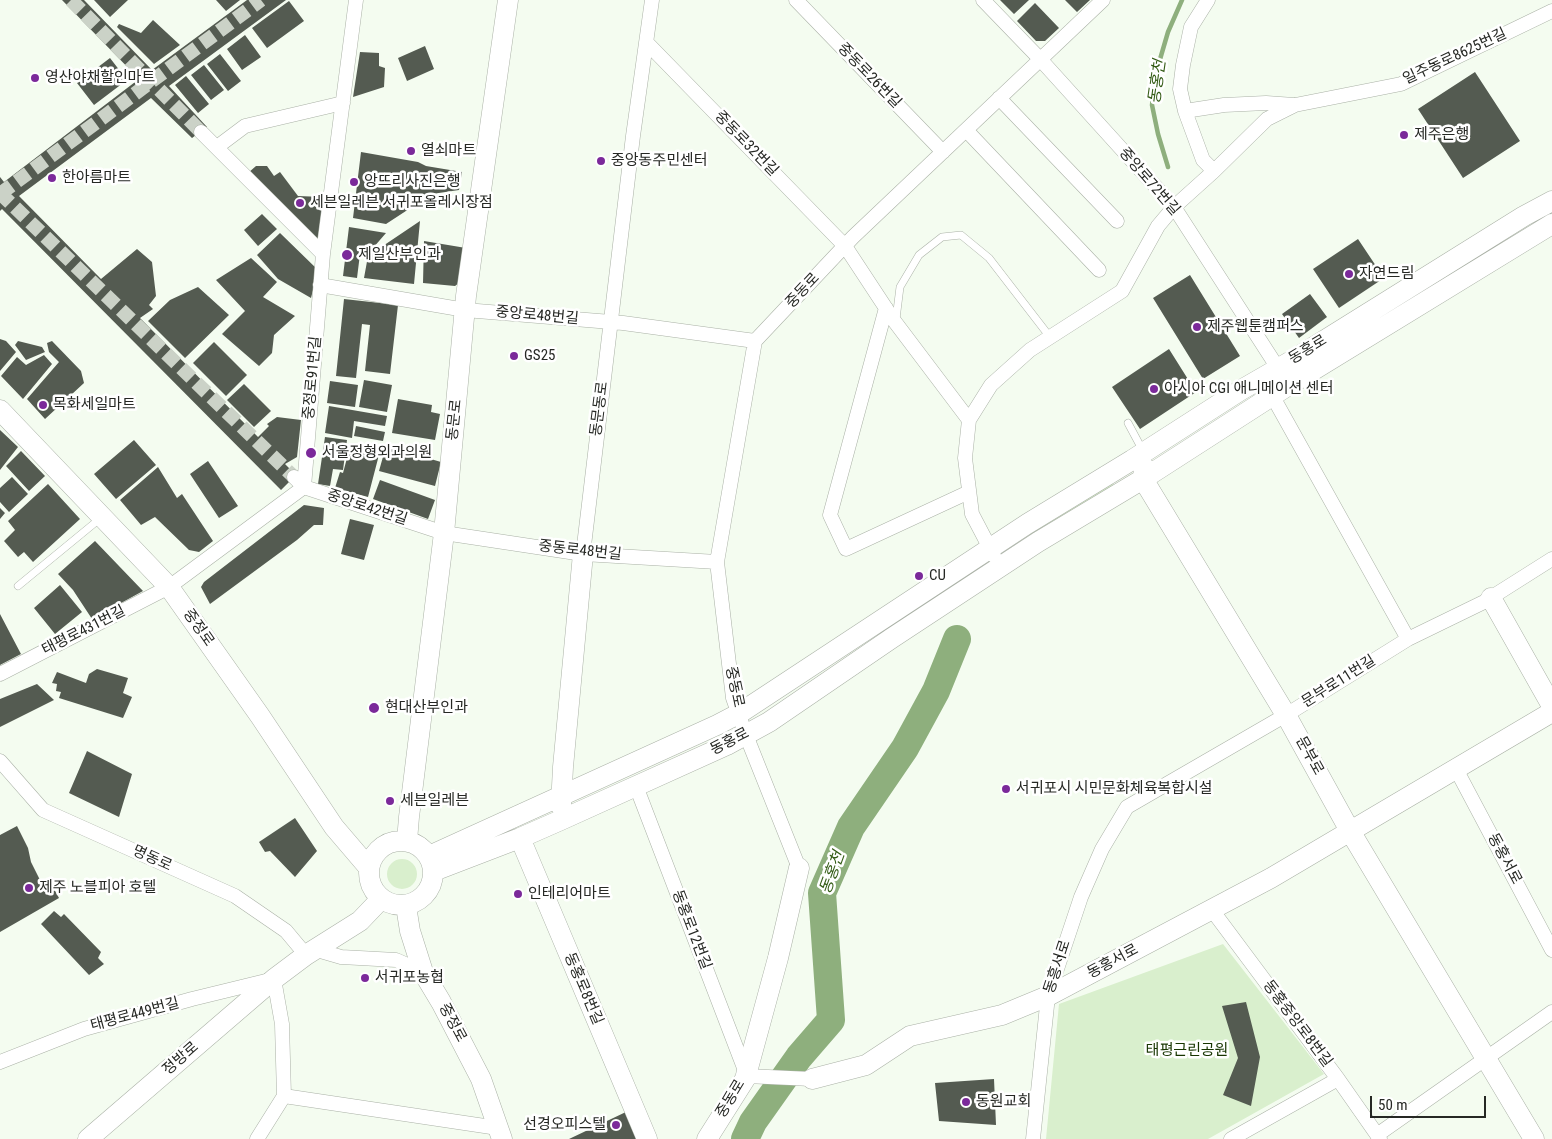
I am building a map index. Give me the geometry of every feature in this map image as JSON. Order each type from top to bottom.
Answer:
[{"type":"main road","name":"동문로","points":[[408,842],[409,817],[444,533],[465,310],[508,0]]},
{"type":"main road","name":"동홍로","points":[[431,863],[520,838],[746,735],[785,711],[1001,566],[1143,479],[1524,216],[1552,201]]},
{"type":"main road","name":"동홍로","points":[[431,863],[561,796],[740,713],[989,548],[1144,452],[1280,383],[1552,224]]},
{"type":"main road","name":"중정로","points":[[0,410],[169,587],[260,716],[334,827],[369,868]]},
{"type":"main road","points":[[1143,479],[1144,452]]},
{"type":"main road","name":"문부로","points":[[1143,479],[1286,715],[1350,831],[1534,1139]]},
{"type":"main road","name":"동문동로","points":[[561,820],[561,796],[584,554]]},
{"type":"main road","points":[[1491,598],[1552,706]]},
{"type":"main road","name":"동홍서로","points":[[812,1079],[866,1066],[910,1036],[1002,1015],[1048,996],[1271,878],[1552,712]]},
{"type":"main road","name":"동홍로8번길","points":[[520,838],[647,1139]]},
{"type":"main road","points":[[393,842],[408,842],[422,848],[431,863],[431,887],[425,896],[406,906],[391,904],[381,899],[370,883],[369,868],[374,855],[381,848],[393,842]]},
{"type":"main road","name":"중동로","points":[[707,1139],[746,1075],[778,958],[799,868]]},
{"type":"main road","name":"정방로","points":[[88,1139],[274,979],[360,920],[381,899]]},
{"type":"main road","name":"중정로","points":[[406,906],[410,931],[423,972],[441,1002],[481,1079],[500,1134]]},
{"type":"street","name":"중정로91번길","points":[[299,482],[323,254],[356,0]]},
{"type":"street","name":"동문동로","points":[[584,554],[610,322],[652,0]]},
{"type":"street","name":"중동로26번길","points":[[796,0],[943,152]]},
{"type":"street","name":"중앙로72번길","points":[[983,0],[1040,59],[1174,207],[1280,383]]},
{"type":"street","name":"중동로","points":[[799,868],[733,698],[717,562],[755,341],[845,246],[1103,0]]},
{"type":"street","points":[[1208,0],[1191,27],[1180,89],[1185,111],[1203,160],[1214,171]]},
{"type":"street","name":"일주동로8625번길","points":[[1050,337],[1122,291],[1158,226],[1174,207],[1267,119],[1296,105],[1401,84],[1552,12]]},
{"type":"street","name":"중동로32번길","points":[[646,42],[845,246]]},
{"type":"street","points":[[999,98],[1117,221]]},
{"type":"street","points":[[217,148],[246,126],[343,103]]},
{"type":"street","name":"일주동로8625번길","points":[[1185,111],[1224,105],[1266,103],[1296,105]]},
{"type":"street","points":[[966,130],[1099,270]]},
{"type":"street","points":[[201,132],[323,254]]},
{"type":"street","points":[[845,246],[895,322],[969,420]]},
{"type":"street","name":"중앙로48번길","points":[[320,285],[465,310],[610,322],[755,341]]},
{"type":"street","points":[[886,308],[830,515],[846,549],[969,492]]},
{"type":"street","points":[[1001,566],[989,548],[972,514],[965,458],[969,420],[991,385],[1030,350],[1050,337]]},
{"type":"street","points":[[1280,383],[1408,639]]},
{"type":"street","points":[[169,587],[299,482]]},
{"type":"street","name":"중앙로42번길","points":[[299,482],[444,533]]},
{"type":"street","name":"중동로48번길","points":[[444,533],[584,554],[717,562]]},
{"type":"street","name":"문부로11번길","points":[[1127,807],[1286,715],[1408,639],[1491,598],[1552,559]]},
{"type":"street","name":"태평로431번길","points":[[0,674],[169,587]]},
{"type":"street","name":"명동로","points":[[0,762],[43,810],[236,896],[286,930],[312,952]]},
{"type":"street","name":"동홍서로","points":[[1456,769],[1552,950]]},
{"type":"street","name":"동홍로12번길","points":[[636,786],[746,1075]]},
{"type":"street","name":"동흥서로","points":[[1034,1139],[1048,996],[1081,897],[1102,849],[1127,807]]},
{"type":"street","name":"동홍중앙로8번길","points":[[1212,910],[1338,1079],[1378,1137]]},
{"type":"street","points":[[312,952],[341,957],[396,960],[423,972]]},
{"type":"street","points":[[257,1139],[284,1096],[282,1024],[274,979]]},
{"type":"street","name":"태평로449번길","points":[[0,1062],[84,1029],[192,999],[274,979]]},
{"type":"street","points":[[1378,1137],[1552,1012]]},
{"type":"street","name":"동홍서로","points":[[746,1075],[812,1079]]},
{"type":"street","points":[[1231,1139],[1338,1079]]},
{"type":"street","points":[[284,1096],[500,1134]]},
{"type":"lane","points":[[895,322],[900,288],[919,255],[942,236],[961,235],[989,258],[1050,337]]},
{"type":"lane","points":[[1128,423],[1144,452]]},
{"type":"lane","points":[[18,586],[102,517]]},
{"type":"green space","points":[[1112,482],[1114,486],[1032,537],[1030,535],[1030,533]]},
{"type":"green space","points":[[402,859],[412,864],[417,874],[412,884],[402,889],[392,884],[387,874],[392,864]]},
{"type":"green space","name":"태평근린공원","points":[[1223,944],[1324,1074],[1208,1139],[1046,1139],[1059,1004]]},
{"type":"building","points":[[62,0],[84,0],[152,70],[247,0],[286,0],[169,86],[207,127],[192,138],[151,98],[19,196],[101,279],[137,249],[152,262],[156,296],[149,305],[153,309],[140,318],[258,437],[269,426],[267,424],[277,417],[301,420],[297,457],[285,464],[296,475],[281,490],[2,209],[0,211],[0,177],[4,182],[139,79]]},
{"type":"building","points":[[94,0],[128,0],[110,17]]},
{"type":"building","points":[[216,0],[240,0],[226,11]]},
{"type":"building","points":[[1000,0],[1029,0],[1014,14]]},
{"type":"building","points":[[1065,0],[1090,0],[1077,12]]},
{"type":"building","points":[[289,1],[304,21],[267,48],[252,28]]},
{"type":"building","points":[[1035,3],[1059,28],[1045,41],[1036,41],[1017,21]]},
{"type":"building","points":[[153,20],[180,45],[154,64],[117,27],[119,24],[141,33]]},
{"type":"building","points":[[245,35],[261,57],[242,70],[227,49]]},
{"type":"building","points":[[425,46],[434,69],[407,81],[398,58]]},
{"type":"building","points":[[360,52],[379,53],[379,66],[385,68],[384,87],[353,97]]},
{"type":"building","points":[[220,54],[241,81],[228,91],[207,64]]},
{"type":"building","points":[[110,58],[127,80],[94,105],[77,83]]},
{"type":"building","points":[[204,65],[224,90],[211,100],[191,75]]},
{"type":"building","points":[[1475,72],[1520,141],[1463,178],[1418,109]]},
{"type":"building","points":[[186,76],[209,104],[198,113],[175,85]]},
{"type":"building","points":[[361,152],[462,172],[459,190],[432,194],[386,224],[353,218]]},
{"type":"building","name":"세븐일레븐 서귀포올레시장점","points":[[256,166],[267,166],[274,176],[280,172],[298,196],[323,197],[320,238],[315,239],[248,173]]},
{"type":"building","points":[[262,214],[277,229],[258,246],[244,230]]},
{"type":"building","points":[[420,221],[414,284],[364,278],[368,256]]},
{"type":"building","points":[[349,227],[386,233],[373,248],[361,246],[357,278],[343,276]]},
{"type":"building","points":[[280,233],[318,270],[311,298],[278,279],[257,255]]},
{"type":"building","name":"자연드림","points":[[1358,239],[1384,278],[1339,308],[1313,269]]},
{"type":"building","points":[[424,241],[466,248],[464,279],[455,286],[423,283]]},
{"type":"building","points":[[251,258],[277,282],[263,297],[295,316],[274,335],[272,353],[259,366],[222,334],[245,311],[216,280]]},
{"type":"building","name":"제주웹툰캠퍼스","points":[[1190,275],[1240,356],[1203,379],[1153,298]]},
{"type":"building","points":[[198,287],[229,315],[185,358],[148,321],[170,300]]},
{"type":"building","points":[[1310,294],[1327,317],[1299,338],[1282,314]]},
{"type":"building","points":[[344,299],[398,305],[390,374],[365,371],[370,325],[362,324],[356,378],[336,376]]},
{"type":"building","points":[[0,339],[6,341],[16,352],[0,371]]},
{"type":"building","points":[[18,341],[42,347],[45,352],[26,360],[15,345]]},
{"type":"building","points":[[52,341],[81,371],[84,383],[45,419],[27,399],[59,362],[49,352],[47,343]]},
{"type":"building","points":[[214,342],[247,375],[226,396],[193,363]]},
{"type":"building","name":"아시아 CGI 애니메이션 센터","points":[[1169,349],[1196,392],[1140,429],[1112,387]]},
{"type":"building","points":[[44,355],[52,364],[23,399],[1,376],[17,357],[26,365]]},
{"type":"building","points":[[364,380],[392,385],[387,412],[359,407]]},
{"type":"building","points":[[330,381],[358,385],[355,407],[327,403]]},
{"type":"building","points":[[244,384],[271,411],[254,427],[227,400]]},
{"type":"building","points":[[398,399],[432,405],[431,412],[440,414],[435,440],[392,433]]},
{"type":"building","points":[[329,406],[387,416],[385,426],[354,421],[352,438],[325,433]]},
{"type":"building","points":[[356,426],[385,432],[383,441],[354,436]]},
{"type":"building","points":[[0,430],[18,447],[0,470]]},
{"type":"building","points":[[325,437],[347,440],[343,470],[333,469],[330,486],[318,484]]},
{"type":"building","points":[[134,440],[156,465],[116,499],[94,474]]},
{"type":"building","points":[[351,443],[380,451],[368,497],[335,488],[340,472],[343,473]]},
{"type":"building","points":[[386,446],[441,462],[435,486],[379,471]]},
{"type":"building","points":[[21,451],[45,476],[29,491],[6,466]]},
{"type":"building","points":[[208,461],[238,506],[219,518],[190,474]]},
{"type":"building","points":[[158,467],[177,498],[182,494],[213,541],[199,552],[189,550],[155,517],[141,525],[120,500]]},
{"type":"building","points":[[12,477],[28,494],[9,512],[0,502],[0,488]]},
{"type":"building","points":[[380,480],[435,500],[428,519],[373,499]]},
{"type":"building","points":[[48,484],[80,519],[33,562],[24,552],[18,557],[4,541],[15,530],[8,521]]},
{"type":"building","points":[[304,505],[324,508],[323,525],[314,525],[297,540],[210,604],[201,587],[204,582]]},
{"type":"building","points":[[0,508],[5,513],[0,519]]},
{"type":"building","points":[[350,519],[374,525],[364,560],[341,554]]},
{"type":"building","points":[[95,541],[143,591],[92,619],[73,590],[58,574]]},
{"type":"building","points":[[60,585],[82,612],[55,634],[34,608]]},
{"type":"building","points":[[0,614],[21,654],[0,665]]},
{"type":"building","points":[[97,669],[128,678],[123,693],[132,697],[123,718],[59,698],[61,692],[56,691],[57,684],[52,683],[57,672],[86,683],[89,674]]},
{"type":"building","points":[[37,684],[54,700],[0,727],[0,699]]},
{"type":"building","points":[[87,751],[132,774],[119,817],[69,793]]},
{"type":"building","points":[[295,818],[317,851],[295,877],[270,851],[265,852],[259,842]]},
{"type":"building","points":[[17,826],[42,884],[49,880],[59,898],[0,932],[0,835]]},
{"type":"building","points":[[54,911],[61,917],[64,914],[101,952],[98,958],[104,964],[89,975],[41,924]]},
{"type":"building","points":[[1246,1002],[1260,1057],[1251,1106],[1223,1095],[1238,1058],[1222,1006]]},
{"type":"building","name":"동원교회","points":[[994,1079],[996,1125],[939,1121],[935,1083]]},
{"type":"building","name":"선경오피스텔","points":[[628,1111],[640,1139],[569,1139]]},
{"type":"waterway","name":"동홍천","points":[[1168,167],[1152,105],[1156,73],[1168,32],[1182,0]]},
{"type":"waterway","name":"동홍천","points":[[745,1139],[753,1122],[799,1057],[831,1020],[822,893],[851,827],[905,748],[936,691],[957,639]]},
{"type":"tunnel","points":[[71,0],[201,132]]},
{"type":"tunnel","points":[[0,194],[261,0]]},
{"type":"tunnel","points":[[0,193],[294,477]]},
{"type":"place","name":"영산야채할인마트","points":[[35,78]]},
{"type":"place","name":"제주은행","points":[[1404,135]]},
{"type":"place","name":"열쇠마트","points":[[411,151]]},
{"type":"place","name":"중앙동주민센터","points":[[601,161]]},
{"type":"place","name":"한아름마트","points":[[52,178]]},
{"type":"place","name":"앙뜨리사진은행","points":[[354,182]]},
{"type":"place","name":"세븐일레븐 서귀포올레시장점","points":[[300,203]]},
{"type":"place","name":"제일산부인과","points":[[347,255]]},
{"type":"place","name":"자연드림","points":[[1349,274]]},
{"type":"place","name":"제주웹툰캠퍼스","points":[[1197,327]]},
{"type":"place","name":"GS25","points":[[514,356]]},
{"type":"place","name":"아시아 CGI 애니메이션 센터","points":[[1154,389]]},
{"type":"place","name":"목화세일마트","points":[[43,405]]},
{"type":"place","name":"서울정형외과의원","points":[[311,453]]},
{"type":"place","name":"CU","points":[[919,576]]},
{"type":"place","name":"현대산부인과","points":[[374,708]]},
{"type":"place","name":"서귀포시 시민문화체육복합시설","points":[[1006,789]]},
{"type":"place","name":"세븐일레븐","points":[[390,801]]},
{"type":"place","name":"제주 노블피아 호텔","points":[[29,888]]},
{"type":"place","name":"인테리어마트","points":[[518,894]]},
{"type":"place","name":"서귀포농협","points":[[365,978]]},
{"type":"place","name":"동원교회","points":[[966,1102]]},
{"type":"place","name":"선경오피스텔","points":[[616,1125]]}]
